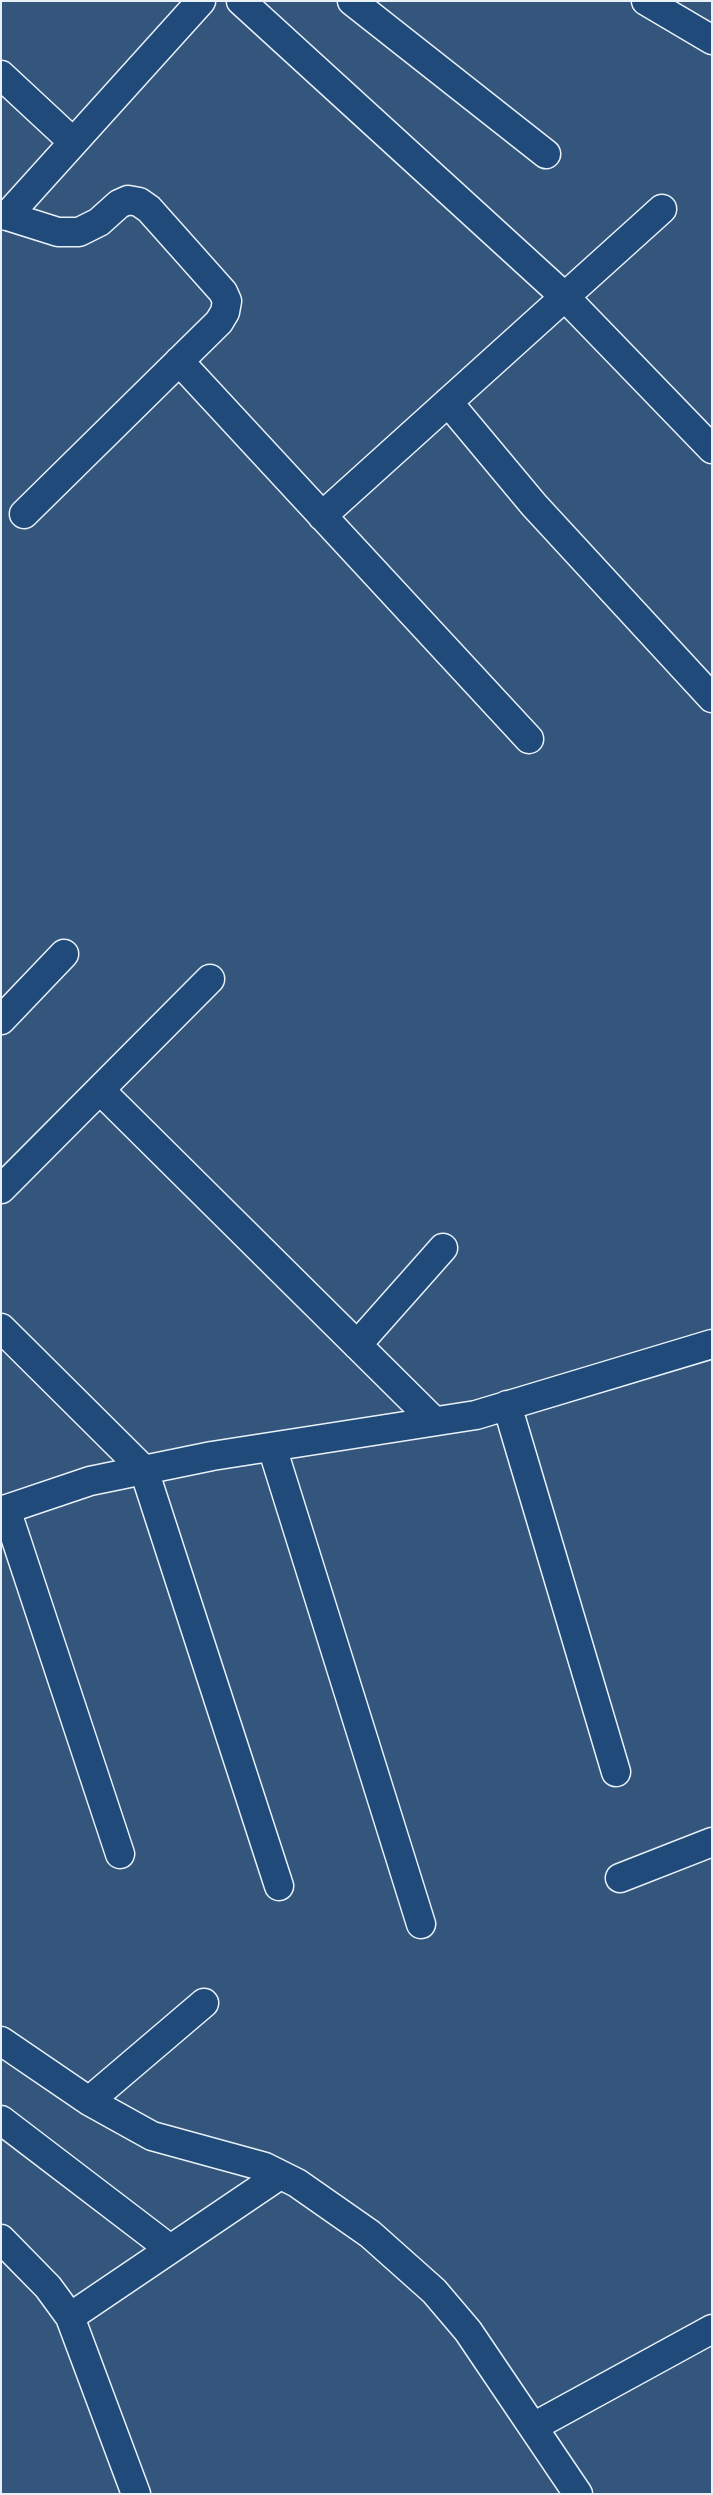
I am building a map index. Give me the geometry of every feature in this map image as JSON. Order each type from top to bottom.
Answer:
[{"type":"street","points":[[24,514],[219,322],[225,312],[227,301],[223,292],[149,209],[139,202],[128,200],[119,204],[99,222],[79,232],[58,232],[4,215],[201,1]]},
{"type":"street","points":[[242,1],[566,297],[712,449]]},
{"type":"street","points":[[352,1],[546,154]]},
{"type":"street","points":[[646,1],[712,40]]},
{"type":"street","points":[[1,75],[73,142]]},
{"type":"street","points":[[322,516],[662,209]]},
{"type":"street","points":[[179,361],[529,739]]},
{"type":"street","points":[[448,402],[534,505],[712,698]]},
{"type":"street","points":[[1,1020],[64,954]]},
{"type":"street","points":[[1,1189],[101,1091],[210,979]]},
{"type":"street","points":[[101,1091],[434,1421]]},
{"type":"street","points":[[358,1345],[443,1248]]},
{"type":"street","points":[[1,1328],[144,1470],[279,1886]]},
{"type":"street","points":[[120,1854],[4,1510],[90,1480],[212,1456],[476,1415],[712,1344]]},
{"type":"street","points":[[507,1405],[616,1772]]},
{"type":"street","points":[[272,1447],[421,1924]]},
{"type":"street","points":[[620,1878],[712,1842]]},
{"type":"street","points":[[89,2101],[204,2003]]},
{"type":"street","points":[[1,2041],[89,2101],[152,2136],[265,2167],[297,2183],[370,2234],[434,2290],[468,2331],[578,2494]]},
{"type":"street","points":[[1,2120],[170,2249]]},
{"type":"street","points":[[70,2317],[280,2175]]},
{"type":"street","points":[[1,2239],[48,2287],[70,2317],[136,2494]]},
{"type":"street","points":[[533,2427],[712,2329]]}]
